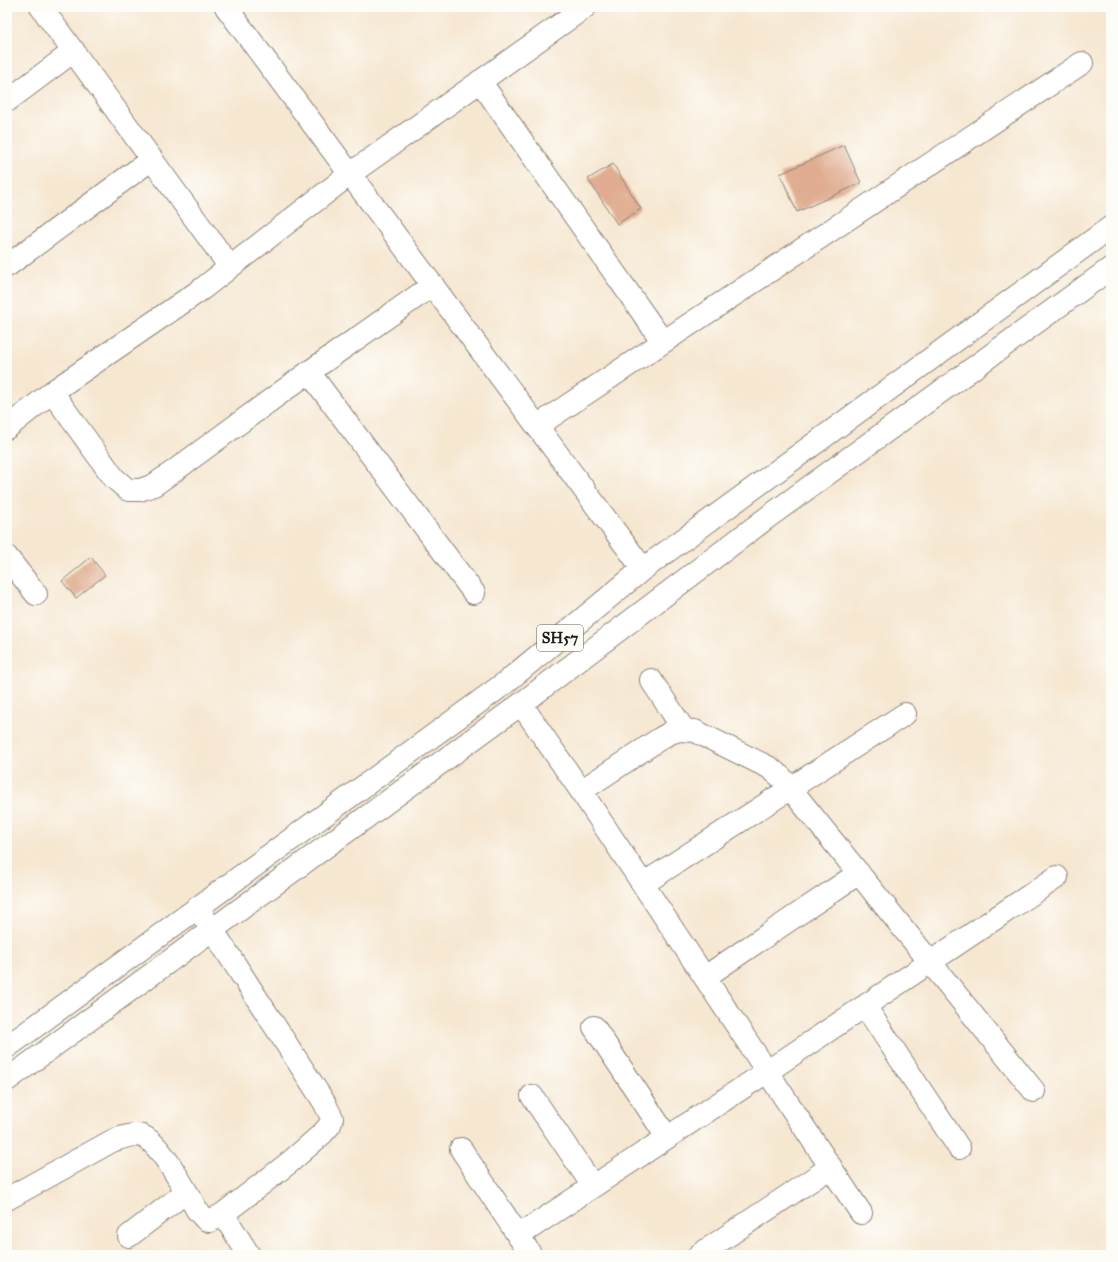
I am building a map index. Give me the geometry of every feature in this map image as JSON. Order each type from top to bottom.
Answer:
[{"type":"street","points":[[41,7],[230,266]]},
{"type":"street","points":[[226,7],[643,570]]},
{"type":"street","points":[[7,428],[52,392],[202,288],[350,174],[585,7]]},
{"type":"street","points":[[7,101],[74,52]]},
{"type":"street","points":[[537,426],[1082,62]]},
{"type":"street","points":[[480,81],[663,342]]},
{"type":"street","points":[[7,266],[152,159]]},
{"type":"street","name":"SH57","points":[[7,1046],[505,683],[643,570],[1111,227]]},
{"type":"street","name":"SH57","points":[[7,1080],[212,928],[521,704],[768,517],[1111,268]]},
{"type":"street","points":[[52,392],[114,478],[128,490],[140,490],[154,485],[309,372],[433,285]]},
{"type":"street","points":[[309,372],[474,592]]},
{"type":"street","points":[[7,557],[36,594]]},
{"type":"street","points":[[651,680],[684,730]]},
{"type":"street","points":[[521,704],[581,791],[862,1213]]},
{"type":"street","points":[[643,884],[905,714]]},
{"type":"street","points":[[581,791],[670,732],[684,730],[695,731],[770,768],[776,772],[790,788],[1034,1091]]},
{"type":"street","points":[[705,977],[859,873]]},
{"type":"street","points":[[518,1236],[1057,878]]},
{"type":"street","points":[[7,1199],[112,1141],[131,1135],[142,1136],[154,1144],[197,1210],[205,1219],[210,1221],[223,1214],[290,1162],[317,1139],[330,1125],[332,1118],[324,1102],[212,928],[197,908]]},
{"type":"street","points":[[865,1006],[959,1148]]},
{"type":"street","points":[[594,1027],[667,1137]]},
{"type":"street","points":[[532,1096],[593,1186]]},
{"type":"street","points":[[461,1149],[531,1255]]},
{"type":"street","points":[[699,1255],[831,1167]]},
{"type":"street","points":[[129,1236],[186,1192]]},
{"type":"street","points":[[223,1214],[248,1255]]},
{"type":"building","points":[[844,145],[861,183],[797,212],[780,174]]},
{"type":"building","points":[[613,164],[641,209],[617,224],[588,179]]},
{"type":"building","points":[[91,557],[105,575],[76,598],[62,581]]}]
